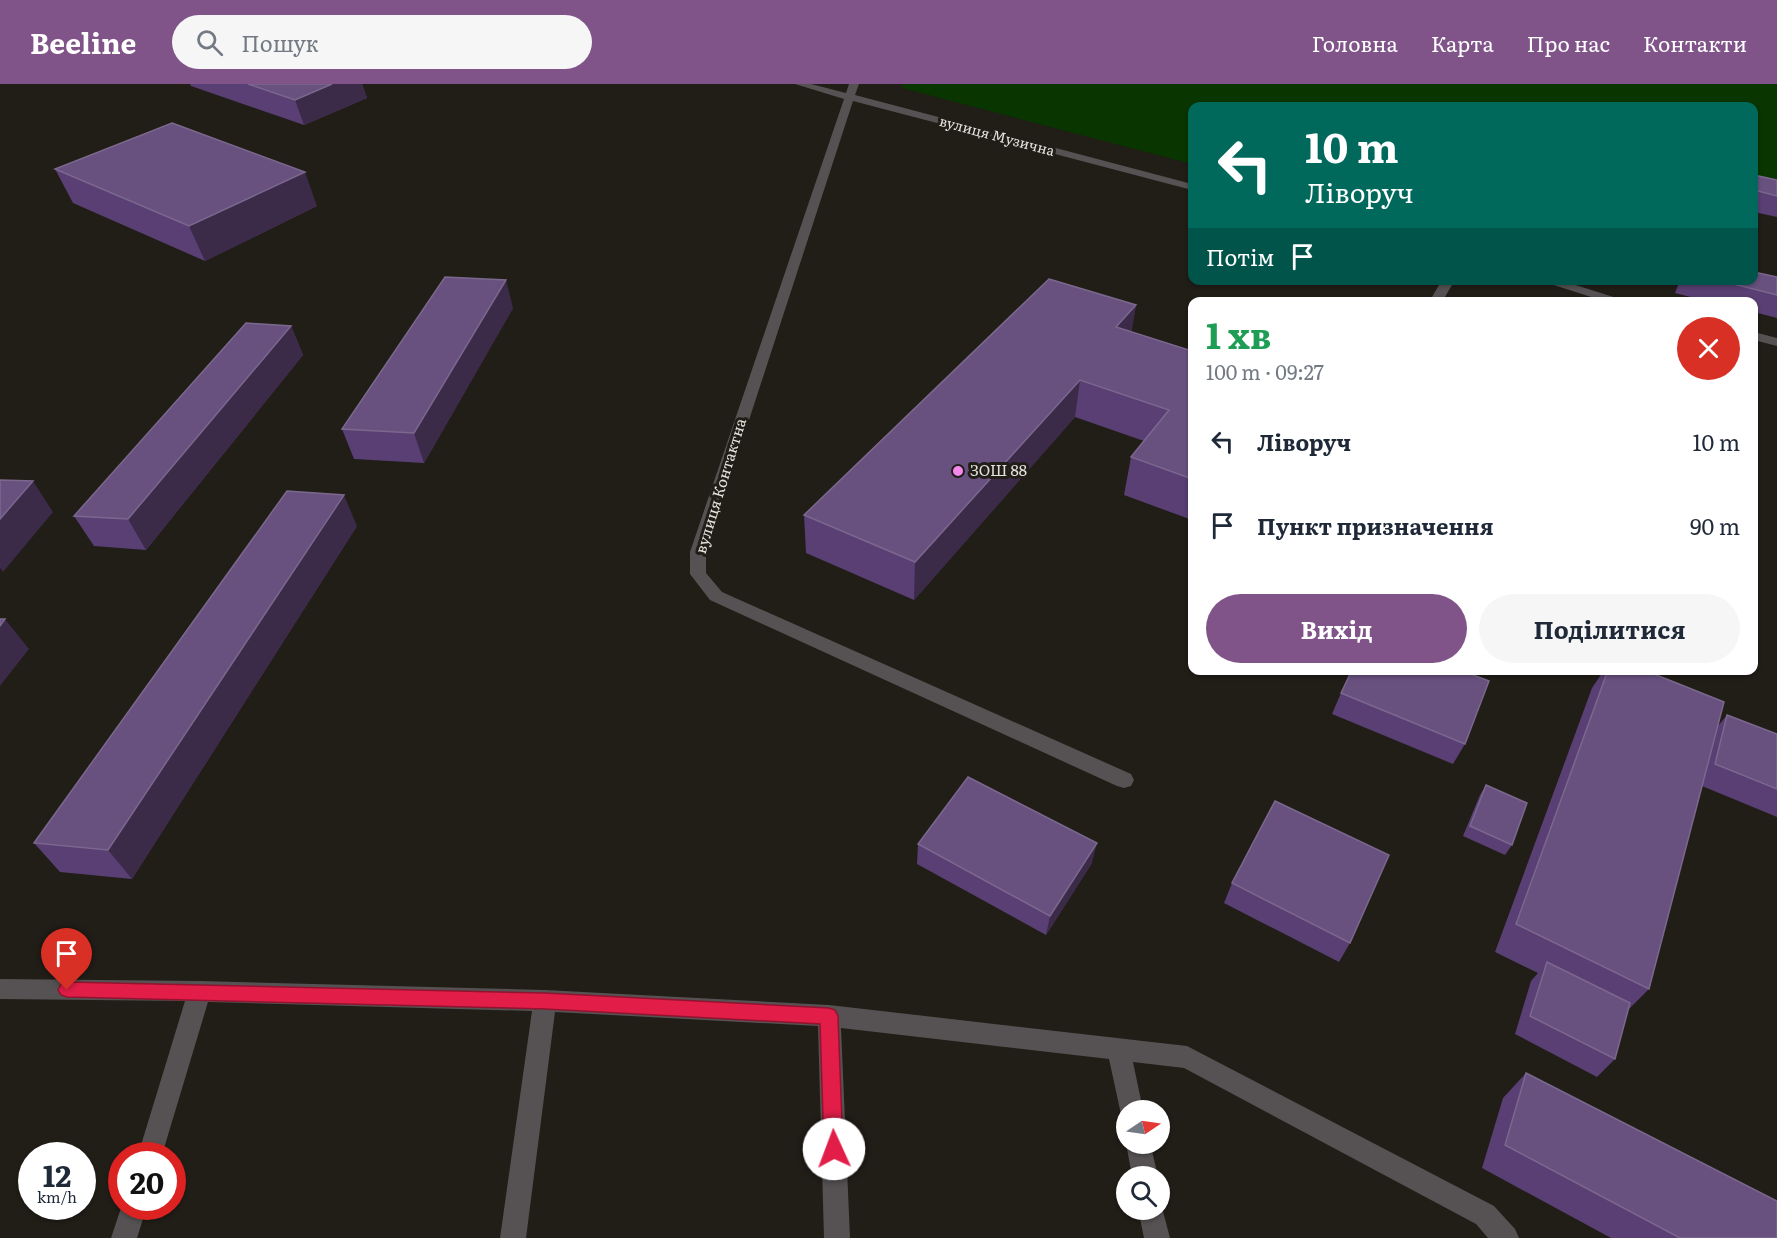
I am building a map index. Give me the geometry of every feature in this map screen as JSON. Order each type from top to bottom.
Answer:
[{"type":"street","name":"вулиця Музична","points":[[800,84],[852,90],[1188,187]]},
{"type":"street","name":"вулиця Контактна","points":[[852,90],[698,552],[698,574],[716,596],[1124,780]]},
{"type":"street","points":[[1562,285],[1605,297]]},
{"type":"street","points":[[1758,337],[1777,342]]},
{"type":"street","points":[[0,989],[545,1001],[829,1016],[1187,1057],[1485,1215],[1506,1238]]},
{"type":"street","points":[[154,1142],[200,992]]},
{"type":"street","points":[[513,1238],[545,1001]]},
{"type":"street","points":[[829,1016],[837,1238]]},
{"type":"street","points":[[1119,1049],[1129,1100]]},
{"type":"street","points":[[124,1238],[130,1220]]},
{"type":"street","points":[[1153,1220],[1157,1238]]},
{"type":"green space","points":[[903,84],[1777,84],[1777,180],[1758,176],[1758,102],[1188,102],[1188,163],[902,88]]},
{"type":"building","points":[[248,84],[332,84],[295,100]]},
{"type":"building","points":[[172,123],[305,172],[189,226],[55,169]]},
{"type":"building","points":[[1758,176],[1777,180],[1777,196],[1758,191]]},
{"type":"building","points":[[1758,273],[1777,277],[1777,295],[1738,285],[1758,285]]},
{"type":"building","points":[[445,277],[506,280],[414,433],[342,429]]},
{"type":"building","name":"ЗОШ 88","points":[[1049,279],[1136,305],[1116,327],[1188,350],[1188,478],[1131,457],[1169,410],[1080,380],[915,562],[804,515]]},
{"type":"building","points":[[246,323],[291,326],[128,519],[74,516]]},
{"type":"building","points":[[0,480],[33,481],[0,519]]},
{"type":"building","points":[[287,491],[344,495],[108,850],[34,843]]},
{"type":"building","points":[[1350,675],[1473,675],[1489,681],[1465,744],[1341,693]]},
{"type":"building","points":[[1606,675],[1656,675],[1724,702],[1649,989],[1516,924]]},
{"type":"building","points":[[1727,715],[1777,734],[1777,789],[1715,764]]},
{"type":"building","points":[[968,777],[1097,843],[1050,916],[918,844]]},
{"type":"building","points":[[1486,785],[1527,803],[1512,845],[1470,826]]},
{"type":"building","points":[[1275,801],[1389,855],[1350,943],[1232,883]]},
{"type":"building","points":[[1547,962],[1630,1003],[1615,1059],[1530,1016]]},
{"type":"building","points":[[1526,1073],[1777,1201],[1777,1238],[1680,1238],[1505,1145]]},
{"type":"place","name":"ЗОШ 88","points":[[958,471]]},
{"type":"route","points":[[67,990],[545,1001],[829,1016],[834,1149]]}]
